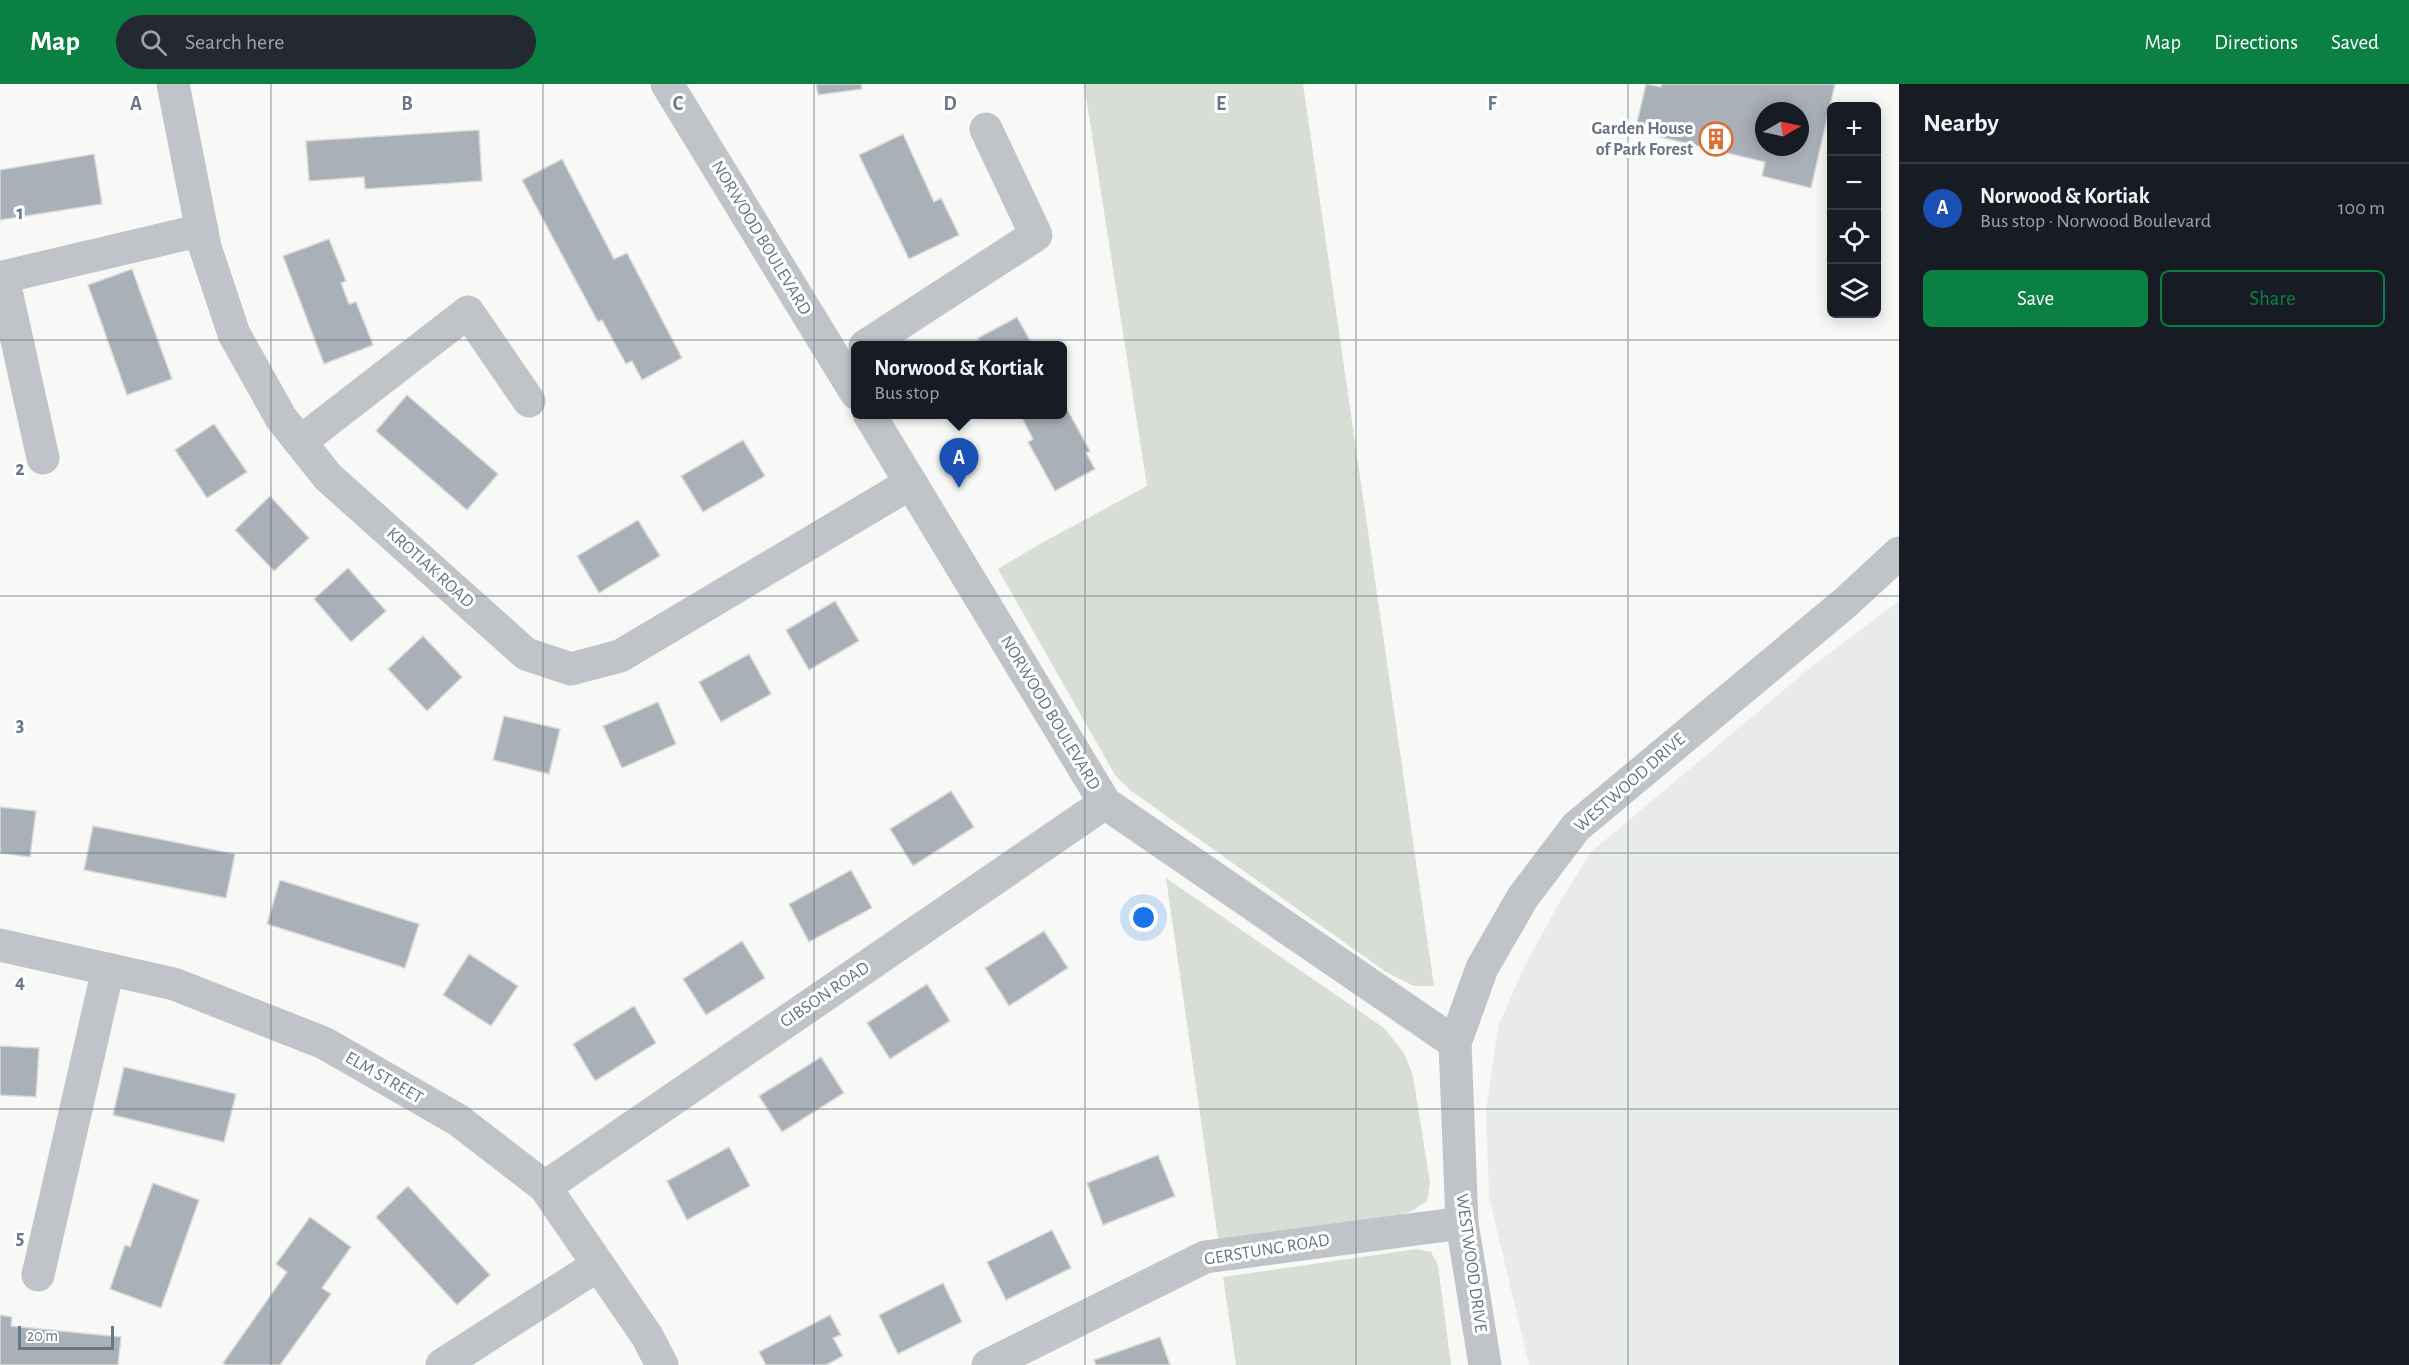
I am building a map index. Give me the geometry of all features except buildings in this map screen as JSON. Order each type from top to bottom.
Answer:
[{"type":"street","name":"KROTIAK ROAD","points":[[173,84],[202,230],[234,334],[281,418],[328,477],[526,654],[571,669],[620,656],[911,483]]},
{"type":"street","name":"NORWOOD BOULEVARD","points":[[667,84],[847,357],[851,375]]},
{"type":"street","points":[[871,341],[1036,235],[986,129]]},
{"type":"street","points":[[43,458],[3,277],[202,230]]},
{"type":"street","points":[[300,442],[468,312],[530,401]]},
{"type":"street","name":"NORWOOD BOULEVARD","points":[[872,419],[1105,803],[1455,1043]]},
{"type":"street","name":"WESTWOOD DRIVE","points":[[1485,1365],[1462,1223],[1455,1043],[1482,968],[1523,897],[1576,827],[1845,603],[1899,552]]},
{"type":"street","name":"GIBSON ROAD","points":[[544,1187],[1105,803]]},
{"type":"street","name":"ELM STREET","points":[[0,945],[174,984],[324,1043],[458,1120],[544,1187],[647,1336],[662,1365]]},
{"type":"street","points":[[38,1275],[108,969]]},
{"type":"street","name":"GERSTUNG ROAD","points":[[988,1365],[1205,1257],[1462,1223]]},
{"type":"street","points":[[442,1365],[598,1265]]},
{"type":"shaded area","points":[[1084,84],[1303,84],[1434,986],[1414,986],[1386,972],[1130,790],[1115,775],[998,569],[1147,486]]},
{"type":"shaded area","points":[[1899,601],[1899,1365],[1529,1365],[1489,1197],[1486,1111],[1498,1027],[1523,969],[1559,903],[1591,852],[1810,668]]},
{"type":"shaded area","points":[[1166,878],[1384,1028],[1404,1053],[1413,1076],[1430,1183],[1427,1201],[1412,1211],[1396,1217],[1218,1239]]},
{"type":"shaded area","points":[[1417,1249],[1431,1252],[1438,1265],[1451,1365],[1236,1365],[1223,1277]]},
{"type":"place","name":"Garden House of Park Forest","points":[[1716,139]]},
{"type":"place","name":"Norwood & Kortiak","points":[[959,488]]}]
